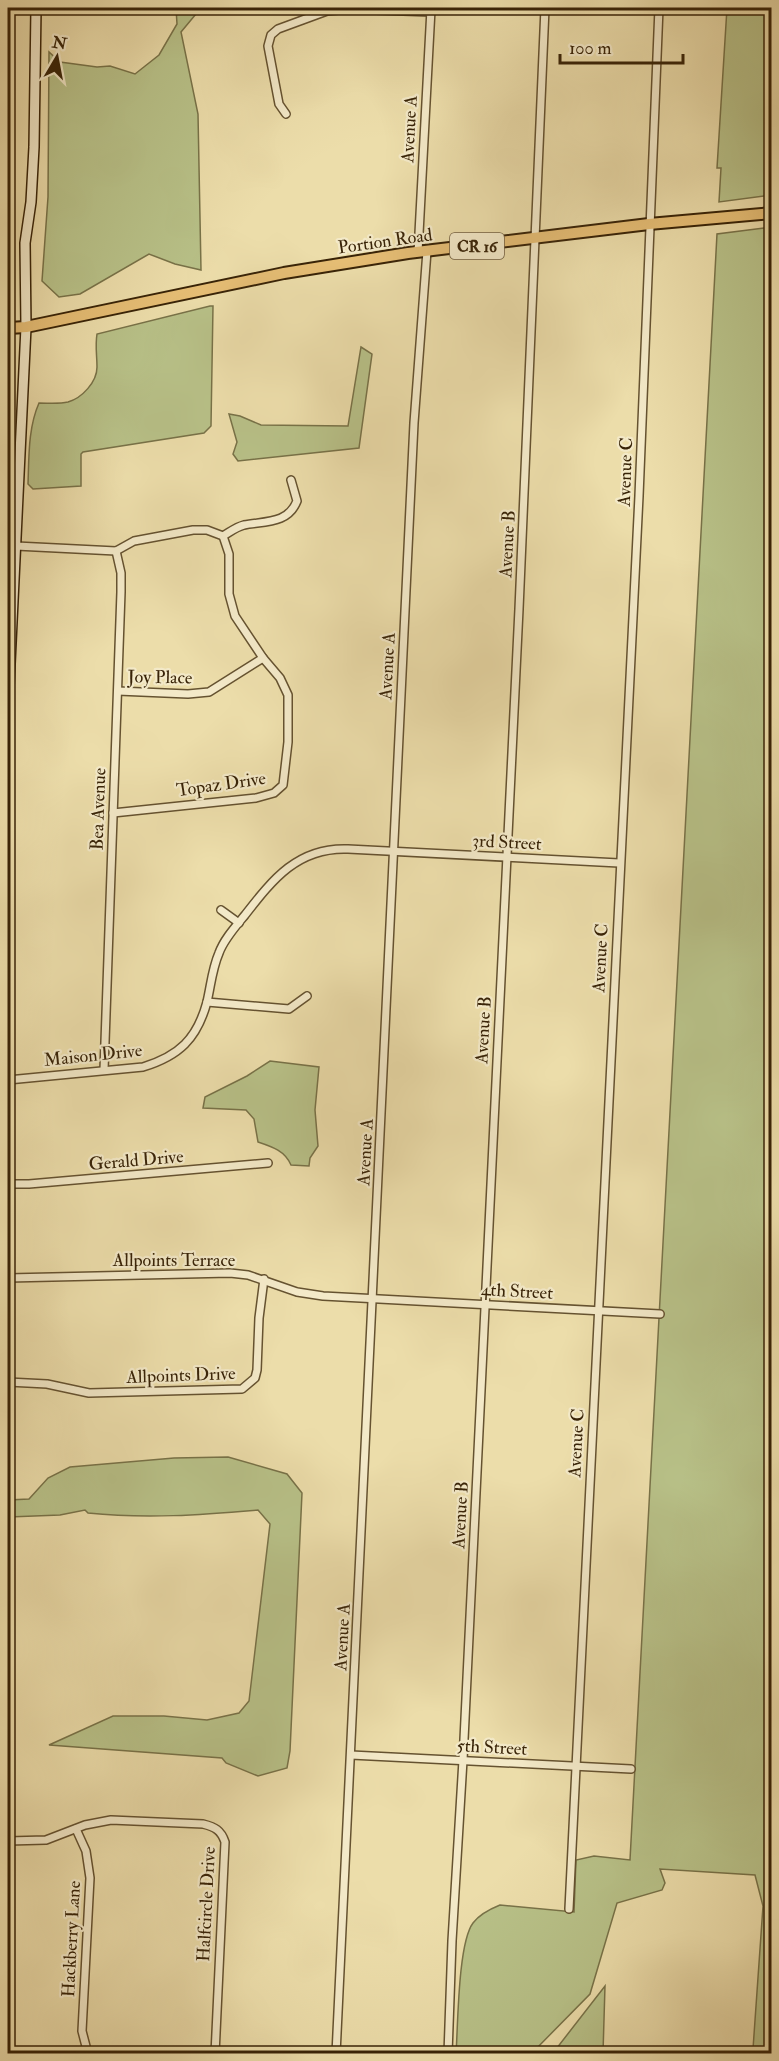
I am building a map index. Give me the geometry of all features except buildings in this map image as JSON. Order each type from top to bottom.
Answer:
[{"type":"main road","name":"Portion Road","points":[[8,328],[26,327],[284,273],[423,252],[649,224],[771,213]]},
{"type":"street","points":[[8,706],[10,603],[16,546],[26,327],[25,243],[31,202],[34,147],[36,8]]},
{"type":"street","name":"Avenue B","points":[[448,2054],[536,239],[545,8]]},
{"type":"street","name":"Avenue C","points":[[568,1909],[639,496],[659,8]]},
{"type":"street","points":[[286,114],[279,104],[268,46],[271,35],[278,29],[327,11],[431,10]]},
{"type":"street","name":"Avenue A","points":[[336,2054],[423,252],[431,10]]},
{"type":"street","points":[[16,546],[116,551],[134,541],[193,530],[207,530],[223,536],[243,526],[281,519],[289,515],[297,501],[291,480]]},
{"type":"street","name":"Topaz Drive","points":[[113,813],[267,796],[279,790],[285,777],[288,695],[280,678],[240,626],[231,606],[229,554],[223,536]]},
{"type":"street","name":"Bea Avenue","points":[[104,1070],[122,592],[116,551]]},
{"type":"street","name":"Joy Place","points":[[118,691],[188,694],[209,692],[263,658]]},
{"type":"street","name":"Maison Drive","points":[[8,1080],[143,1066],[170,1057],[184,1046],[193,1033],[207,1002],[212,973],[220,950],[273,880],[299,860],[323,851],[337,848],[393,852]]},
{"type":"street","name":"3rd Street","points":[[393,852],[619,863]]},
{"type":"street","points":[[221,910],[239,923]]},
{"type":"street","points":[[207,1002],[289,1009],[307,996]]},
{"type":"street","name":"Gerald Drive","points":[[8,1184],[268,1163]]},
{"type":"street","name":"Allpoints Terrace","points":[[8,1278],[238,1274],[264,1279],[297,1292],[373,1299]]},
{"type":"street","name":"Allpoints Drive","points":[[8,1382],[47,1384],[89,1393],[242,1389],[255,1378],[257,1370],[259,1318],[264,1279]]},
{"type":"street","name":"4th Street","points":[[373,1299],[660,1314]]},
{"type":"street","name":"5th Street","points":[[351,1755],[631,1768]]},
{"type":"street","name":"Halfcircle Drive","points":[[8,1842],[46,1840],[86,1825],[111,1821],[203,1824],[220,1831],[225,1842],[215,2054]]},
{"type":"street","name":"Hackberry Lane","points":[[76,1829],[86,1851],[90,1878],[82,2031],[88,2054]]},
{"type":"green space","points":[[176,8],[201,8],[181,32],[198,114],[201,270],[175,264],[149,254],[80,294],[59,297],[42,281],[48,197],[49,52],[60,62],[97,67],[110,66],[135,74],[159,55],[177,24]]},
{"type":"green space","points":[[727,8],[771,8],[772,195],[719,202],[721,168],[717,168]]},
{"type":"green space","points":[[771,227],[771,2051],[753,2049],[763,1906],[755,1875],[660,1869],[665,1883],[662,1890],[617,1903],[590,1994],[532,2053],[456,2054],[464,1948],[475,1920],[500,1905],[574,1912],[576,1860],[594,1856],[630,1860],[717,234]]},
{"type":"green space","points":[[213,306],[211,426],[204,433],[83,452],[81,454],[81,486],[33,489],[28,484],[29,453],[33,422],[39,403],[68,402],[88,389],[92,384],[97,367],[97,334]]},
{"type":"green space","points":[[361,347],[372,354],[359,448],[238,461],[233,454],[237,442],[229,414],[261,425],[348,426]]},
{"type":"green space","points":[[270,1061],[319,1067],[315,1110],[318,1146],[310,1158],[309,1166],[291,1165],[282,1153],[258,1142],[254,1119],[246,1110],[203,1108],[205,1097],[247,1076]]},
{"type":"green space","points":[[228,1457],[287,1474],[302,1493],[290,1751],[287,1768],[258,1776],[226,1763],[222,1758],[49,1745],[113,1716],[164,1716],[207,1720],[239,1713],[249,1701],[270,1524],[258,1510],[152,1516],[110,1515],[88,1513],[85,1510],[60,1515],[9,1517],[8,1500],[29,1499],[48,1478],[70,1467],[174,1458]]},
{"type":"green space","points":[[605,1986],[603,2053],[553,2053]]}]
